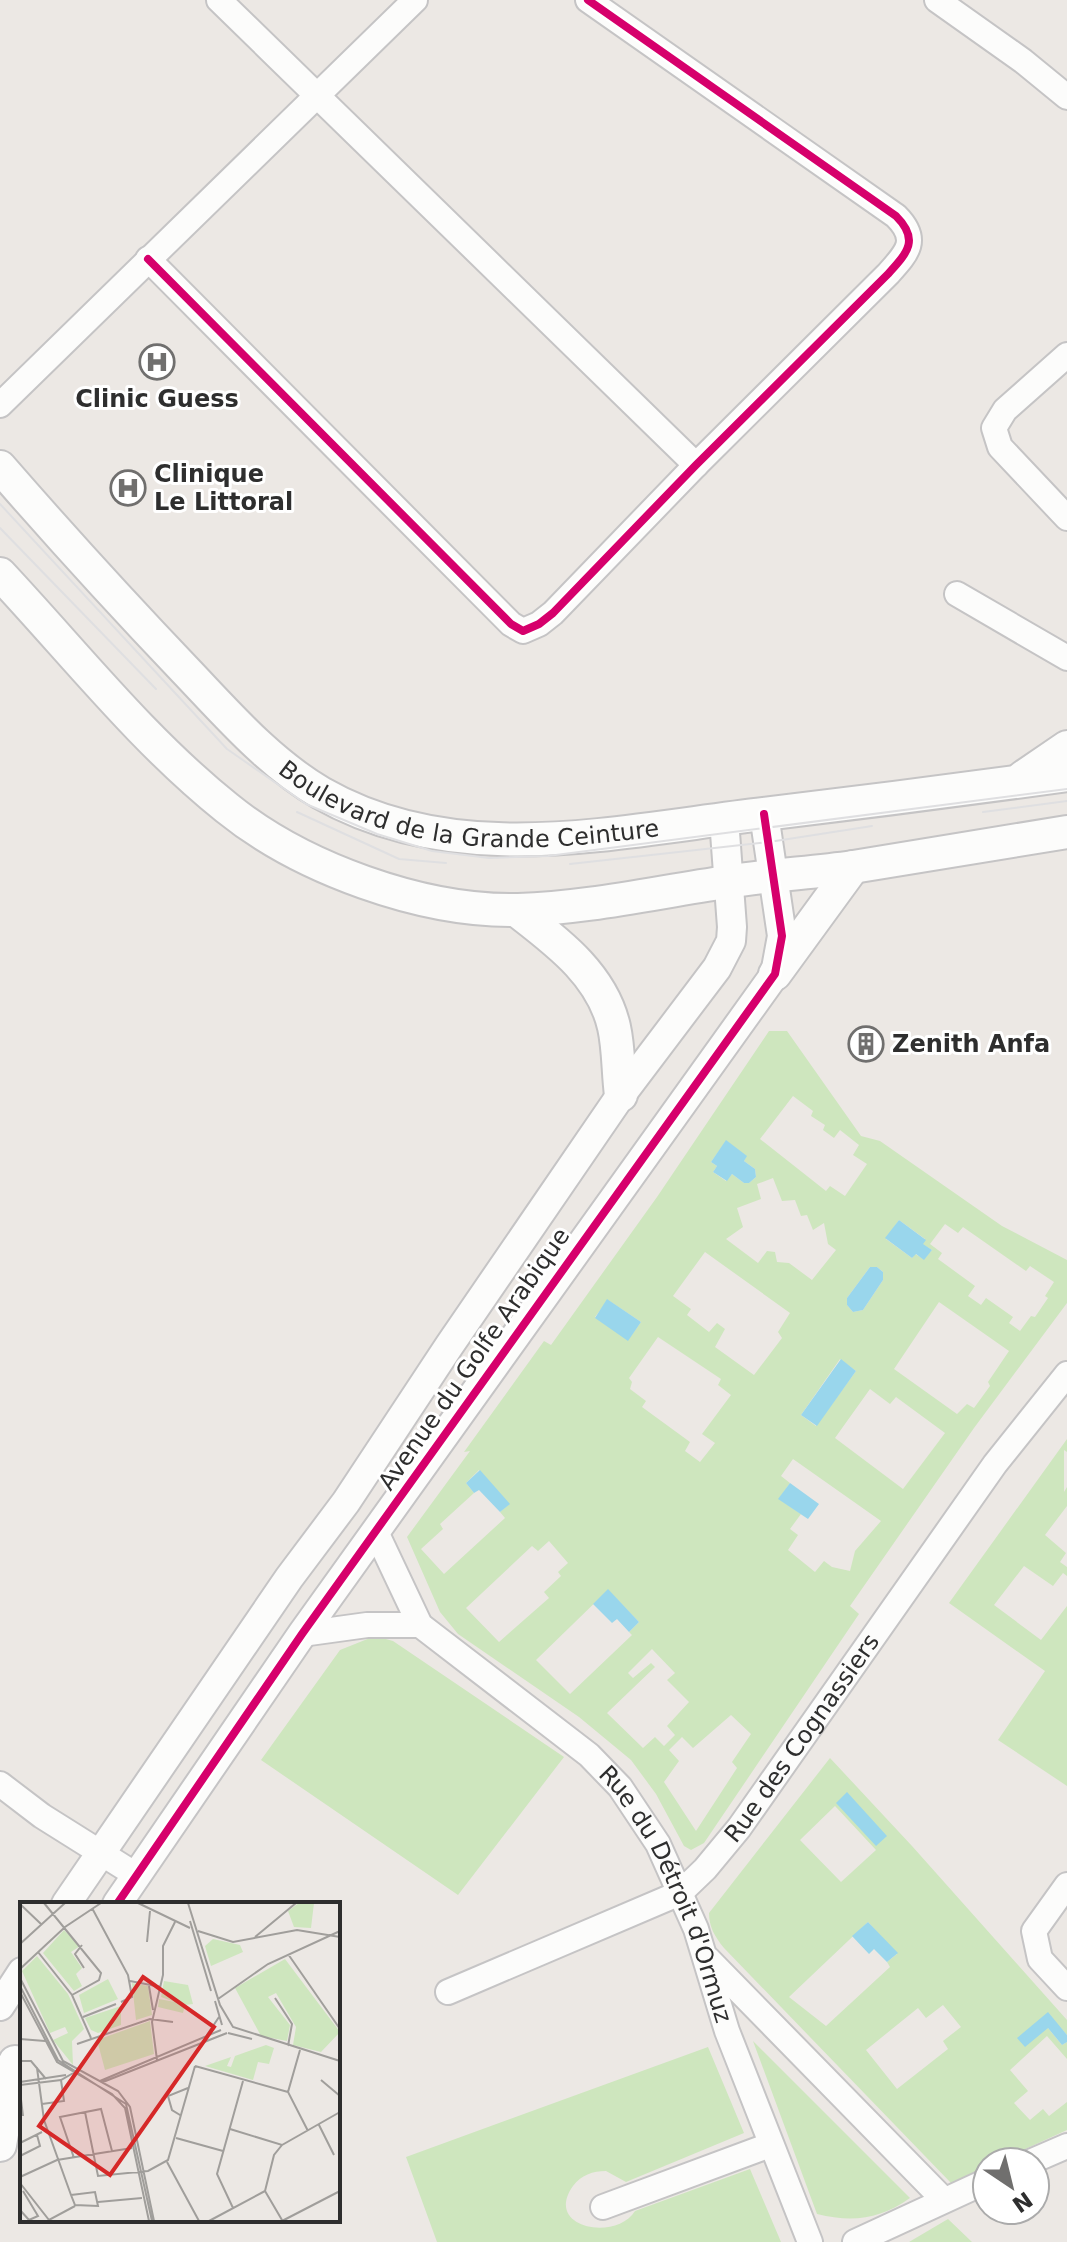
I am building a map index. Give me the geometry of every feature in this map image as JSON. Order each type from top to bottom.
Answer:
[{"type":"main road","name":"Boulevard de la Grande Ceinture","points":[[0,467],[139,622],[240,728],[286,770],[365,814],[417,830],[470,840],[557,840],[1067,775]]},
{"type":"main road","points":[[0,574],[151,738],[227,808],[278,843],[344,875],[408,894],[465,907],[516,910],[621,900],[728,881],[853,867],[1067,832]]},
{"type":"main road","points":[[1014,782],[1067,747]]},
{"type":"main road","points":[[775,974],[853,867]]},
{"type":"main road","points":[[516,910],[555,940],[590,975],[604,998],[614,1028],[621,1095]]},
{"type":"main road","points":[[0,2145],[12,2067]]},
{"type":"street","points":[[219,0],[696,465]]},
{"type":"street","points":[[0,405],[415,0]]},
{"type":"street","points":[[148,259],[511,624],[523,631],[539,624],[896,265],[910,241],[908,232],[896,216],[588,0]]},
{"type":"street","points":[[937,0],[1023,61],[1067,97]]},
{"type":"street","points":[[1067,355],[1005,410],[994,428],[1000,447],[1067,518]]},
{"type":"street","points":[[957,594],[1067,658]]},
{"type":"street","name":"Avenue du Golfe Arabique","points":[[118,1902],[302,1634],[775,974],[782,936],[764,814]]},
{"type":"street","name":"Avenue du Golfe Arabique","points":[[67,1902],[289,1578],[346,1502],[621,1095],[717,968],[731,941],[724,819]]},
{"type":"street","name":"Rue des Cognassiers","points":[[448,1992],[680,1893],[705,1869],[739,1828],[995,1464],[1067,1374]]},
{"type":"street","points":[[346,1502],[376,1532]]},
{"type":"street","name":"Rue du Détroit d'Ormuz","points":[[376,1532],[420,1625],[568,1737],[602,1767],[620,1787],[658,1844],[706,1957],[727,2031],[810,2242]]},
{"type":"street","points":[[302,1634],[367,1625],[420,1625]]},
{"type":"street","points":[[0,1784],[42,1816],[136,1875]]},
{"type":"street","points":[[1067,1885],[1034,1931],[1040,1959],[1067,1988]]},
{"type":"street","points":[[706,1957],[943,2199]]},
{"type":"street","points":[[0,2006],[20,1975]]},
{"type":"street","points":[[603,2207],[770,2145]]},
{"type":"street","points":[[855,2242],[971,2188]]},
{"type":"green space","points":[[769,1031],[787,1031],[861,1136],[880,1141],[1002,1226],[1067,1260],[1067,1303],[974,1428],[850,1606],[859,1614],[704,1843],[691,1850],[684,1846],[656,1794],[631,1760],[579,1717],[458,1634],[440,1612],[407,1537],[544,1341],[551,1345],[657,1197]],"holes":[[[793,1096],[813,1111],[811,1116],[825,1125],[823,1130],[834,1138],[840,1130],[859,1145],[853,1155],[867,1164],[845,1196],[830,1186],[826,1191],[760,1139]],[[726,1141],[746,1156],[744,1161],[755,1169],[756,1177],[744,1183],[732,1174],[726,1181],[713,1172],[717,1166],[711,1162]],[[773,1178],[782,1201],[795,1200],[801,1216],[807,1215],[813,1230],[824,1223],[828,1244],[836,1250],[812,1280],[789,1263],[777,1262],[775,1252],[767,1251],[758,1263],[726,1239],[743,1227],[737,1208],[761,1199],[757,1184]],[[899,1220],[925,1239],[922,1244],[932,1250],[924,1259],[915,1254],[912,1258],[886,1239]],[[945,1224],[958,1233],[963,1227],[1026,1271],[1030,1266],[1054,1282],[1035,1317],[1031,1316],[1020,1331],[1009,1323],[1013,1317],[986,1298],[981,1305],[968,1296],[975,1286],[938,1259],[942,1253],[930,1244]],[[705,1252],[790,1313],[778,1332],[782,1338],[754,1375],[715,1347],[725,1329],[717,1323],[709,1332],[687,1315],[691,1309],[673,1296]],[[870,1267],[877,1267],[883,1272],[883,1280],[863,1310],[853,1312],[847,1305],[847,1298]],[[608,1300],[641,1322],[628,1340],[595,1317]],[[939,1302],[1009,1351],[974,1408],[967,1404],[957,1414],[894,1369]],[[658,1337],[721,1379],[718,1385],[731,1395],[702,1434],[715,1443],[700,1462],[685,1451],[690,1442],[642,1407],[646,1401],[630,1389],[632,1382],[629,1378]],[[840,1359],[856,1371],[816,1426],[801,1415]],[[870,1389],[890,1404],[896,1397],[945,1433],[903,1489],[835,1438]],[[793,1459],[881,1521],[855,1551],[850,1571],[832,1567],[824,1561],[815,1572],[788,1550],[798,1535],[790,1529],[801,1514],[779,1499],[790,1483],[781,1476]],[[479,1470],[509,1504],[500,1512],[505,1518],[444,1574],[421,1549],[443,1529],[440,1524],[474,1493],[466,1483]],[[549,1541],[568,1563],[558,1572],[561,1576],[544,1592],[549,1598],[499,1642],[466,1608],[532,1546],[538,1551]],[[608,1590],[639,1622],[629,1632],[632,1635],[570,1694],[536,1660]],[[652,1649],[675,1673],[667,1680],[689,1702],[667,1726],[675,1735],[664,1746],[655,1737],[643,1748],[607,1713],[655,1667],[651,1663],[633,1678],[628,1673]],[[731,1715],[751,1734],[732,1762],[737,1768],[696,1831],[664,1782],[679,1761],[669,1750],[682,1737],[693,1748]]]},
{"type":"green space","points":[[1067,1439],[1064,1492],[1067,1487],[1067,1506],[1045,1535],[1066,1553],[1060,1562],[1067,1567],[1067,1576],[1063,1573],[1053,1586],[1024,1566],[994,1605],[1041,1640],[1067,1606],[1067,1786],[998,1740],[1045,1671],[949,1603]]},
{"type":"green space","points":[[375,1636],[393,1641],[564,1757],[458,1895],[261,1760],[340,1650]]},
{"type":"green space","points":[[830,1758],[1067,2020],[1067,2035],[1047,2013],[1048,2028],[1062,2045],[1067,2042],[1067,2059],[1047,2036],[1010,2070],[1028,2091],[1014,2103],[1030,2120],[1043,2109],[1049,2116],[1067,2102],[1067,2130],[1032,2146],[971,2146],[971,2174],[951,2183],[724,1948],[710,1923],[709,1913]],"holes":[[[835,1806],[876,1850],[841,1882],[800,1840]],[[868,1922],[897,1954],[887,1962],[890,1967],[826,2026],[789,1997]],[[943,2005],[961,2027],[943,2041],[948,2049],[897,2089],[866,2050],[918,2008],[926,2018]]]},
{"type":"green space","points":[[753,2041],[910,2198],[888,2211],[866,2217],[842,2218],[817,2214]]},
{"type":"green space","points":[[708,2047],[744,2133],[626,2182],[606,2171],[588,2174],[573,2186],[566,2200],[567,2212],[574,2221],[586,2226],[613,2226],[626,2221],[635,2211],[750,2169],[781,2242],[437,2242],[406,2157]]},
{"type":"green space","points":[[948,2219],[972,2242],[909,2242]]},
{"type":"water","points":[[726,1140],[747,1156],[744,1161],[755,1169],[756,1177],[749,1183],[732,1174],[727,1181],[713,1172],[717,1166],[711,1162]]},
{"type":"water","points":[[899,1220],[926,1240],[923,1244],[932,1250],[924,1260],[916,1254],[912,1258],[885,1238]]},
{"type":"water","points":[[870,1267],[877,1267],[883,1272],[883,1280],[863,1310],[853,1312],[847,1305],[847,1298]]},
{"type":"water","points":[[607,1299],[641,1322],[628,1341],[595,1318]]},
{"type":"water","points":[[841,1359],[856,1371],[817,1426],[801,1415]]},
{"type":"water","points":[[480,1470],[510,1504],[500,1512],[479,1490],[474,1493],[466,1483]]},
{"type":"water","points":[[790,1483],[819,1504],[808,1519],[778,1499]]},
{"type":"water","points":[[608,1589],[639,1622],[629,1632],[617,1619],[612,1623],[593,1604]]},
{"type":"water","points":[[847,1792],[887,1836],[876,1846],[836,1803]]},
{"type":"water","points":[[868,1922],[898,1953],[887,1962],[874,1949],[869,1954],[852,1936]]},
{"type":"water","points":[[1048,2012],[1067,2035],[1067,2042],[1062,2045],[1048,2028],[1025,2047],[1017,2038]]},
{"type":"tram line","points":[[0,504],[227,749],[306,804],[377,834],[432,851],[489,858],[548,856],[1067,789]]},
{"type":"tram line","points":[[0,528],[156,689]]},
{"type":"tram line","points":[[983,812],[1067,801]]},
{"type":"tram line","points":[[297,812],[399,859],[446,863]]},
{"type":"tram line","points":[[570,864],[769,842],[872,826]]},
{"type":"cycle path","points":[[148,259],[511,624],[523,631],[539,624],[888,274],[905,253],[909,239],[908,232],[896,216],[588,0]]},
{"type":"cycle path","points":[[118,1902],[302,1634],[775,974],[782,936],[764,814]]},
{"type":"place","name":"Clinic Guess","points":[[157,362]]},
{"type":"place","name":"Clinique Le Littoral","points":[[128,488]]},
{"type":"place","name":"Zenith Anfa","points":[[866,1044]]}]
